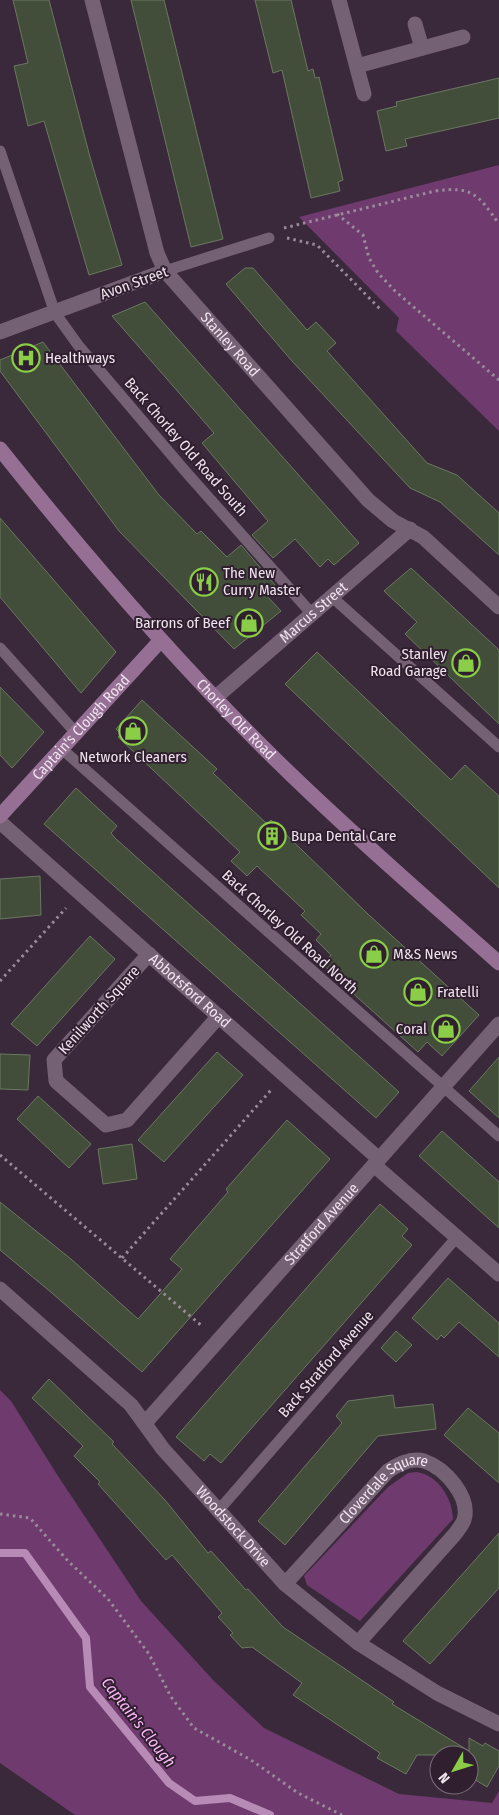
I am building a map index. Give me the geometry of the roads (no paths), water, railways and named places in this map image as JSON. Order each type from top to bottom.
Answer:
[{"type":"main road","name":"Chorley Old Road","points":[[0,449],[161,640],[274,759],[339,821],[499,963]]},
{"type":"main road","name":"Captain's Clough Road","points":[[1,815],[161,640]]},
{"type":"street","name":"Stanley Road","points":[[92,0],[157,253],[165,271],[368,500],[380,512],[410,529],[436,548],[499,607]]},
{"type":"street","points":[[339,0],[364,94]]},
{"type":"street","points":[[415,24],[422,48]]},
{"type":"street","points":[[357,66],[463,38]]},
{"type":"street","name":"Avon Street","points":[[0,332],[165,271]]},
{"type":"street","name":"Marcus Street","points":[[216,697],[410,529]]},
{"type":"street","name":"Abbotsford Road","points":[[1,815],[79,892],[285,1074],[457,1238],[499,1274]]},
{"type":"street","name":"Kenilworth Square","points":[[149,954],[54,1060],[56,1081],[106,1125],[127,1120],[219,1016]]},
{"type":"street","name":"Stratford Avenue","points":[[145,1423],[499,1024]]},
{"type":"street","name":"Woodstock Drive","points":[[0,1289],[109,1384],[145,1423],[164,1449],[218,1511],[285,1584],[358,1642],[437,1693],[499,1724]]},
{"type":"street","name":"Cloverdale Square","points":[[285,1584],[388,1471],[398,1464],[410,1460],[423,1460],[434,1466],[460,1491],[465,1505],[464,1520],[455,1534],[358,1642]]},
{"type":"lane","name":"Back Chorley Old Road South","points":[[0,151],[54,313],[78,345],[186,472],[312,614]]},
{"type":"lane","name":"Avon Street","points":[[165,271],[269,238]]},
{"type":"lane","points":[[332,596],[499,746]]},
{"type":"lane","points":[[0,648],[76,734]]},
{"type":"lane","name":"Back Chorley Old Road North","points":[[62,749],[499,1136]]},
{"type":"lane","name":"Back Stratford Avenue","points":[[218,1511],[457,1238]]},
{"type":"waterway","name":"Captain's Clough","points":[[0,1553],[25,1553],[86,1638],[90,1687],[169,1783],[195,1801],[230,1798],[270,1815]]},
{"type":"place","name":"Healthways","points":[[26,358]]},
{"type":"place","name":"The New Curry Master","points":[[204,582]]},
{"type":"place","name":"Barrons of Beef","points":[[249,623]]},
{"type":"place","name":"Stanley Road Garage","points":[[466,663]]},
{"type":"place","name":"Network Cleaners","points":[[133,731]]},
{"type":"place","name":"Bupa Dental Care","points":[[272,836]]},
{"type":"place","name":"M&S News","points":[[374,954]]},
{"type":"place","name":"Fratelli","points":[[418,992]]},
{"type":"place","name":"Coral","points":[[446,1029]]}]
